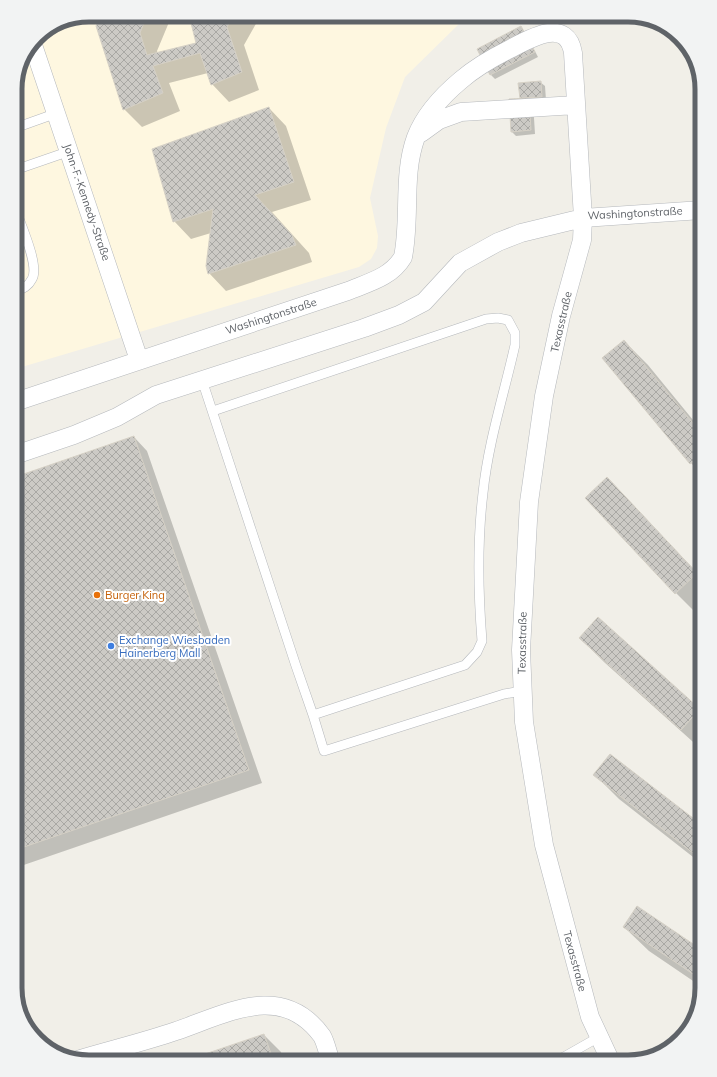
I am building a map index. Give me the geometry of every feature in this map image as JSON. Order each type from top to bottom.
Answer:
[{"type":"street","name":"Washingtonstraße","points":[[22,400],[83,381],[139,360],[348,290],[387,275],[397,267],[403,257],[410,163],[417,136],[430,112],[462,79],[483,62],[545,33],[560,34],[566,37],[571,43],[583,218],[695,210]]},
{"type":"street","name":"John-F.-Kennedy-Straße","points":[[35,50],[139,360]]},
{"type":"street","points":[[417,136],[439,120],[461,112],[576,105]]},
{"type":"street","points":[[22,453],[74,435],[117,417],[156,395],[400,315],[424,302],[460,263],[498,242],[521,233],[583,218]]},
{"type":"street","name":"Texasstraße","points":[[583,218],[580,248],[561,316],[544,396],[529,502],[521,650],[522,691],[524,722],[544,845],[590,1017],[608,1055]]},
{"type":"street","points":[[94,1055],[175,1031],[241,1008],[257,1005],[292,1009],[310,1024],[322,1037],[328,1055]]},
{"type":"lane","points":[[22,126],[57,113]]},
{"type":"lane","points":[[22,168],[70,151]]},
{"type":"lane","points":[[22,229],[33,263],[33,278],[22,290]]},
{"type":"lane","points":[[213,411],[486,319],[498,318],[508,320],[515,333],[515,345],[494,430],[483,492],[478,551],[482,641],[477,652],[465,665],[313,715]]},
{"type":"lane","points":[[202,380],[324,751],[504,694],[522,691]]},
{"type":"lane","points":[[567,1055],[599,1037]]},
{"type":"shaded area","points":[[89,22],[461,22],[405,77],[386,128],[370,198],[378,236],[377,248],[371,259],[359,267],[22,367],[22,85],[27,64],[33,52],[52,33],[76,23]]},
{"type":"building","points":[[98,22],[144,22],[140,33],[147,55],[196,43],[192,22],[230,22],[227,27],[242,72],[211,85],[200,53],[153,66],[163,93],[123,110],[96,26]]},
{"type":"building","points":[[521,26],[535,52],[490,75],[477,49]]},
{"type":"building","points":[[541,81],[542,97],[520,98],[518,83]]},
{"type":"building","points":[[529,98],[531,130],[511,132],[509,99]]},
{"type":"building","points":[[269,107],[294,182],[255,195],[292,235],[296,245],[208,274],[206,266],[213,209],[173,222],[152,149]]},
{"type":"building","points":[[624,340],[695,426],[695,460],[690,464],[602,358]]},
{"type":"building","name":"Exchange Wiesbaden Hainerberg Mall","points":[[134,436],[249,770],[22,848],[22,475]]},
{"type":"building","points":[[607,477],[695,571],[695,575],[675,594],[585,498]]},
{"type":"building","points":[[598,617],[695,704],[695,715],[681,730],[579,638]]},
{"type":"building","points":[[610,754],[695,820],[695,855],[593,775]]},
{"type":"building","points":[[637,906],[695,945],[695,975],[623,927]]},
{"type":"building","points":[[264,1034],[272,1055],[205,1055]]},
{"type":"place","name":"Burger King","points":[[97,595]]},
{"type":"place","name":"Exchange Wiesbaden Hainerberg Mall","points":[[111,646]]}]
